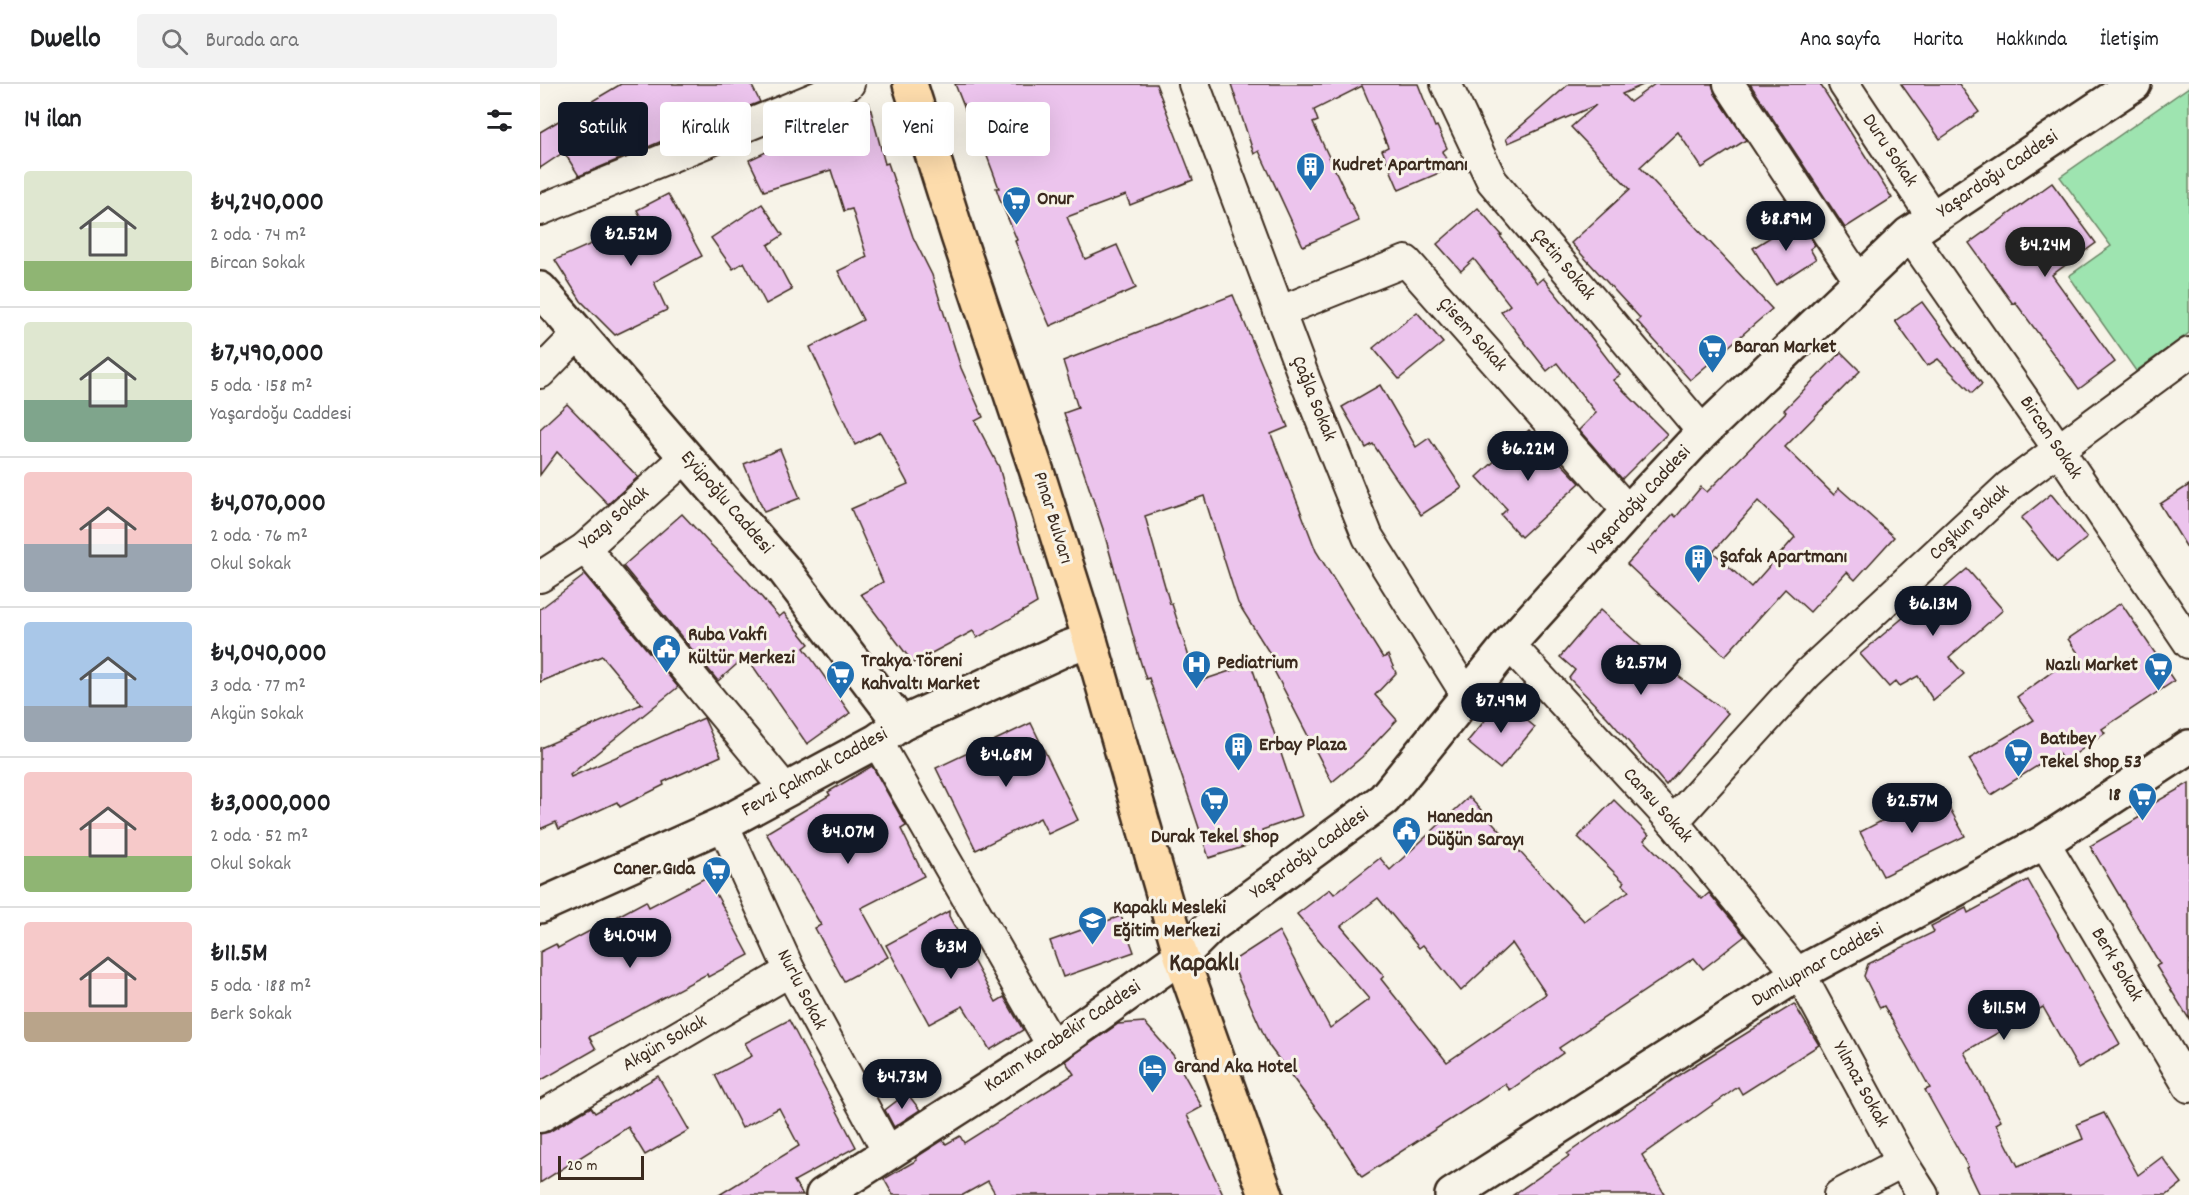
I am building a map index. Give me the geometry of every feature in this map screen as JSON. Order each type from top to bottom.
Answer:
[{"type":"main road","name":"Pınar Bulvarı","points":[[910,84],[1090,640],[1181,956]]},
{"type":"main road","points":[[1181,956],[1266,1195]]},
{"type":"main road","points":[[1181,956],[1289,1195]]},
{"type":"street","points":[[540,210],[849,84]]},
{"type":"street","name":"Çağla Sokak","points":[[1194,84],[1279,312],[1368,537],[1467,697]]},
{"type":"street","name":"Çetin Sokak","points":[[1446,84],[1492,181],[1703,432]]},
{"type":"street","points":[[1729,84],[1860,282]]},
{"type":"street","name":"Duru Sokak","points":[[1844,84],[1921,226]]},
{"type":"street","name":"Yaşardoğu Caddesi","points":[[1181,956],[1210,927],[1384,800],[1509,644],[1630,510],[1703,432],[1860,282],[1921,226],[2119,88]]},
{"type":"street","name":"Bircan Sokak","points":[[1921,226],[2059,450],[2189,643]]},
{"type":"street","name":"Çisem Sokak","points":[[1279,312],[1406,261],[1611,492],[1630,510]]},
{"type":"street","name":"Eyüpoğlu Caddesi","points":[[540,289],[785,571],[889,733]]},
{"type":"street","points":[[540,373],[578,334]]},
{"type":"street","name":"Coşkun Sokak","points":[[1673,822],[1807,674],[2009,486],[2189,353]]},
{"type":"street","name":"Yazgı Sokak","points":[[540,576],[585,548],[686,457]]},
{"type":"street","points":[[585,548],[785,789]]},
{"type":"street","name":"Fevzi Çakmak Caddesi","points":[[540,906],[723,824],[889,733],[1067,648],[1090,640]]},
{"type":"street","name":"Cansu Sokak","points":[[1509,644],[1673,822],[1798,974]]},
{"type":"street","points":[[889,733],[1053,1047]]},
{"type":"street","name":"Dumlupınar Caddesi","points":[[1452,1195],[1798,974],[2044,842],[2189,747]]},
{"type":"street","name":"Nurlu Sokak","points":[[723,824],[790,971],[888,1152]]},
{"type":"street","name":"Berk Sokak","points":[[2044,842],[2189,1087]]},
{"type":"street","name":"Kazım Karabekir Caddesi","points":[[823,1195],[1053,1047],[1181,956]]},
{"type":"street","name":"Akgün Sokak","points":[[540,1117],[790,971]]},
{"type":"street","name":"Yılmaz Sokak","points":[[1798,974],[1902,1162],[1923,1195]]},
{"type":"street","points":[[1839,1195],[1902,1162]]},
{"type":"green space","points":[[2189,87],[2189,333],[2136,371],[2069,276],[2111,246],[2060,177]]},
{"type":"building","points":[[621,84],[751,84],[760,102],[751,106],[751,102],[660,102],[660,142],[648,147],[648,102],[591,102]]},
{"type":"building","points":[[955,84],[1156,84],[1193,180],[1130,205],[1126,195],[1067,217],[1085,259],[1117,245],[1136,288],[1050,326],[1015,241],[1017,240],[1001,202],[996,188],[999,188],[987,156],[1050,156],[1050,102],[966,102],[966,112]]},
{"type":"building","points":[[1231,84],[1418,84],[1435,127],[1437,126],[1447,148],[1442,152],[1453,167],[1399,190],[1382,150],[1388,147],[1362,86],[1314,110],[1318,121],[1313,123],[1359,221],[1303,246],[1259,151],[1254,154]]},
{"type":"building","points":[[1569,84],[1645,84],[1622,94],[1630,102],[1655,84],[1712,84],[1715,94],[1746,140],[1702,168],[1678,132],[1640,167],[1772,309],[1690,380],[1637,321],[1640,318],[1571,243],[1630,189],[1571,127],[1596,105],[1508,143],[1506,139]]},
{"type":"building","points":[[1750,84],[1820,84],[1892,198],[1845,228]]},
{"type":"building","points":[[1901,84],[1959,84],[1979,112],[1940,139]]},
{"type":"building","points":[[870,107],[882,156],[885,164],[888,163],[913,237],[932,275],[961,368],[983,417],[975,421],[999,467],[1037,603],[977,638],[973,631],[913,663],[861,594],[883,582],[851,509],[908,484],[880,432],[855,445],[810,347],[863,320],[838,271],[867,257],[852,209],[844,211],[831,170],[764,191],[749,160],[763,153],[763,156],[870,156]]},
{"type":"building","points":[[558,121],[558,156],[540,168],[540,132]]},
{"type":"building","points":[[566,156],[627,156],[579,176]]},
{"type":"building","points":[[2052,183],[2096,243],[2052,275],[2115,362],[2079,389],[1969,243]]},
{"type":"building","points":[[668,194],[702,256],[654,282],[667,310],[615,335],[581,301],[555,260],[643,221],[637,210]]},
{"type":"building","points":[[762,204],[783,235],[768,245],[792,290],[766,304],[744,262],[733,269],[711,238]]},
{"type":"building","points":[[1478,208],[1502,235],[1500,236],[1537,283],[1543,278],[1590,336],[1620,375],[1613,380],[1667,434],[1622,479],[1579,430],[1596,413],[1557,363],[1547,371],[1501,312],[1510,305],[1474,259],[1461,271],[1437,244]]},
{"type":"building","points":[[1798,220],[1815,245],[1810,249],[1816,259],[1776,285],[1753,248]]},
{"type":"building","points":[[1233,295],[1288,427],[1271,434],[1316,551],[1383,658],[1388,655],[1396,673],[1375,695],[1397,720],[1362,757],[1332,782],[1268,659],[1272,657],[1238,603],[1204,496],[1145,516],[1170,604],[1172,604],[1197,682],[1251,664],[1302,816],[1262,830],[1265,840],[1209,858],[1149,678],[1146,679],[1103,529],[1064,413],[1078,408],[1063,361]]},
{"type":"building","points":[[1922,302],[1982,384],[1972,393],[1938,359],[1927,366],[1895,321]]},
{"type":"building","points":[[1417,312],[1443,343],[1399,379],[1373,348]]},
{"type":"building","points":[[1841,352],[1860,371],[1785,447],[1834,495],[1839,488],[1894,537],[1855,580],[1847,572],[1810,612],[1785,589],[1725,656],[1627,564],[1673,514],[1676,517],[1701,487],[1707,492],[1786,412],[1784,410]],"holes":[[[1758,501],[1795,537],[1751,587],[1713,552]]]},
{"type":"building","points":[[1380,385],[1416,447],[1429,438],[1462,488],[1421,515],[1373,444],[1366,448],[1342,407]]},
{"type":"building","points":[[567,404],[638,477],[608,504],[557,452],[540,475],[540,429]]},
{"type":"building","points":[[1529,430],[1580,483],[1521,537],[1501,515],[1507,509],[1477,477]]},
{"type":"building","points":[[780,449],[800,498],[764,512],[744,464]]},
{"type":"building","points":[[2189,485],[2189,551],[2160,504]]},
{"type":"building","points":[[2051,494],[2087,538],[2057,562],[2021,518]]},
{"type":"building","points":[[682,514],[742,575],[779,617],[784,613],[809,644],[804,648],[850,713],[807,744],[746,656],[718,681],[623,566]]},
{"type":"building","points":[[1967,569],[2003,610],[1949,657],[1964,674],[1933,700],[1918,676],[1900,686],[1896,681],[1889,687],[1860,654],[1917,606],[1920,609]]},
{"type":"building","points":[[585,575],[678,687],[570,775],[571,777],[704,718],[721,756],[663,782],[664,785],[620,807],[617,802],[559,829],[556,822],[540,829],[540,748],[642,704],[602,656],[540,682],[540,609]]},
{"type":"building","points":[[2121,603],[2174,681],[2102,729],[2105,733],[2064,762],[2058,753],[1991,795],[1969,759],[2034,720],[2017,697],[2078,653],[2068,639]]},
{"type":"building","points":[[1600,610],[1658,661],[1728,713],[1666,785],[1607,717],[1569,678],[1575,670],[1560,657]]},
{"type":"building","points":[[1502,700],[1535,727],[1500,769],[1467,742]]},
{"type":"building","points":[[1031,723],[1078,820],[1048,834],[1040,818],[976,850],[936,768]]},
{"type":"building","points":[[872,766],[906,826],[901,829],[924,876],[861,908],[888,957],[844,981],[815,928],[821,925],[766,833],[830,795],[828,792]]},
{"type":"building","points":[[2189,783],[2189,1019],[2156,966],[2160,964],[2090,846],[2140,817],[2137,813]]},
{"type":"building","points":[[1940,791],[1965,836],[1883,876],[1860,832]]},
{"type":"building","points":[[1469,797],[1584,921],[1629,891],[1622,884],[1624,882],[1578,837],[1614,800],[1649,835],[1644,840],[1702,899],[1709,893],[1745,936],[1703,969],[1694,958],[1559,1048],[1563,1053],[1510,1090],[1505,1084],[1362,1177],[1329,1126],[1269,1046],[1231,962],[1279,931],[1330,1028],[1369,999],[1297,914],[1330,889],[1334,894],[1380,858],[1390,870]],"holes":[[[1378,898],[1419,948],[1423,945],[1461,991],[1512,943],[1546,994],[1447,1062],[1381,979],[1384,976],[1341,926]]]},
{"type":"building","points":[[707,877],[749,955],[708,977],[707,974],[589,1037],[596,1049],[540,1081],[540,952],[556,944],[558,948],[646,901],[649,907]]},
{"type":"building","points":[[2028,880],[2120,1044],[2078,1068],[2043,1007],[1964,1052],[2001,1121],[1996,1124],[2018,1166],[2083,1139],[2077,1124],[2104,1113],[2138,1175],[2162,1157],[2182,1183],[2167,1195],[1979,1195],[1966,1168],[1968,1167],[1925,1090],[1930,1088],[1884,1006],[1880,1008],[1864,976],[1868,964],[1934,932],[1931,926],[1966,908],[1968,913]]},
{"type":"building","points":[[949,911],[949,916],[996,1002],[1004,997],[1023,1030],[990,1050],[963,1006],[929,1024],[886,945]]},
{"type":"building","name":"Kapaklı Mesleki Eğitim Merkezi","points":[[1121,916],[1134,952],[1063,977],[1050,941]]},
{"type":"building","points":[[1794,1004],[1819,1045],[1742,1094],[1738,1087],[1642,1155],[1665,1195],[1513,1195],[1685,1071]]},
{"type":"building","points":[[789,1020],[856,1147],[794,1181],[803,1195],[719,1195],[799,1146],[779,1108],[742,1128],[715,1075],[752,1056],[745,1043]]},
{"type":"building","points":[[1144,1022],[1173,1055],[1202,1107],[1187,1115],[1223,1195],[996,1195],[988,1181],[963,1195],[893,1195],[884,1179],[917,1160],[915,1158],[943,1140],[946,1144],[960,1136],[964,1143],[1074,1074],[1065,1061],[1118,1024]]},
{"type":"building","points":[[658,1076],[689,1130],[645,1155],[628,1127],[540,1183],[540,1134],[549,1132],[591,1107],[595,1113]]},
{"type":"building","points":[[907,1093],[920,1110],[894,1127],[885,1110]]},
{"type":"place","name":"Kudret Apartmanı","points":[[1311,192]]},
{"type":"place","name":"Onur","points":[[1016,226]]},
{"type":"place","name":"Baran Market","points":[[1713,374]]},
{"type":"place","name":"Şafak Apartmanı","points":[[1699,584]]},
{"type":"place","name":"Ruba Vakfı Kültür Merkezi","points":[[667,674]]},
{"type":"place","name":"Pediatrium","points":[[1196,690]]},
{"type":"place","name":"Nazlı Market","points":[[2159,692]]},
{"type":"place","name":"Trakya Töreni Kahvaltı Market","points":[[840,700]]},
{"type":"place","name":"Erbay Plaza","points":[[1238,772]]},
{"type":"place","name":"Batıbey Tekel Shop 53","points":[[2019,778]]},
{"type":"place","name":"18","points":[[2142,822]]},
{"type":"place","name":"Durak Tekel Shop","points":[[1215,826]]},
{"type":"place","name":"Hanedan Düğün Sarayı","points":[[1406,856]]},
{"type":"place","name":"Caner Gıda","points":[[716,896]]},
{"type":"place","name":"Kapaklı Mesleki Eğitim Merkezi","points":[[1092,946]]},
{"type":"place","name":"Grand Aka Hotel","points":[[1153,1094]]},
{"type":"district","name":"Kapaklı","points":[[1204,964]]}]
